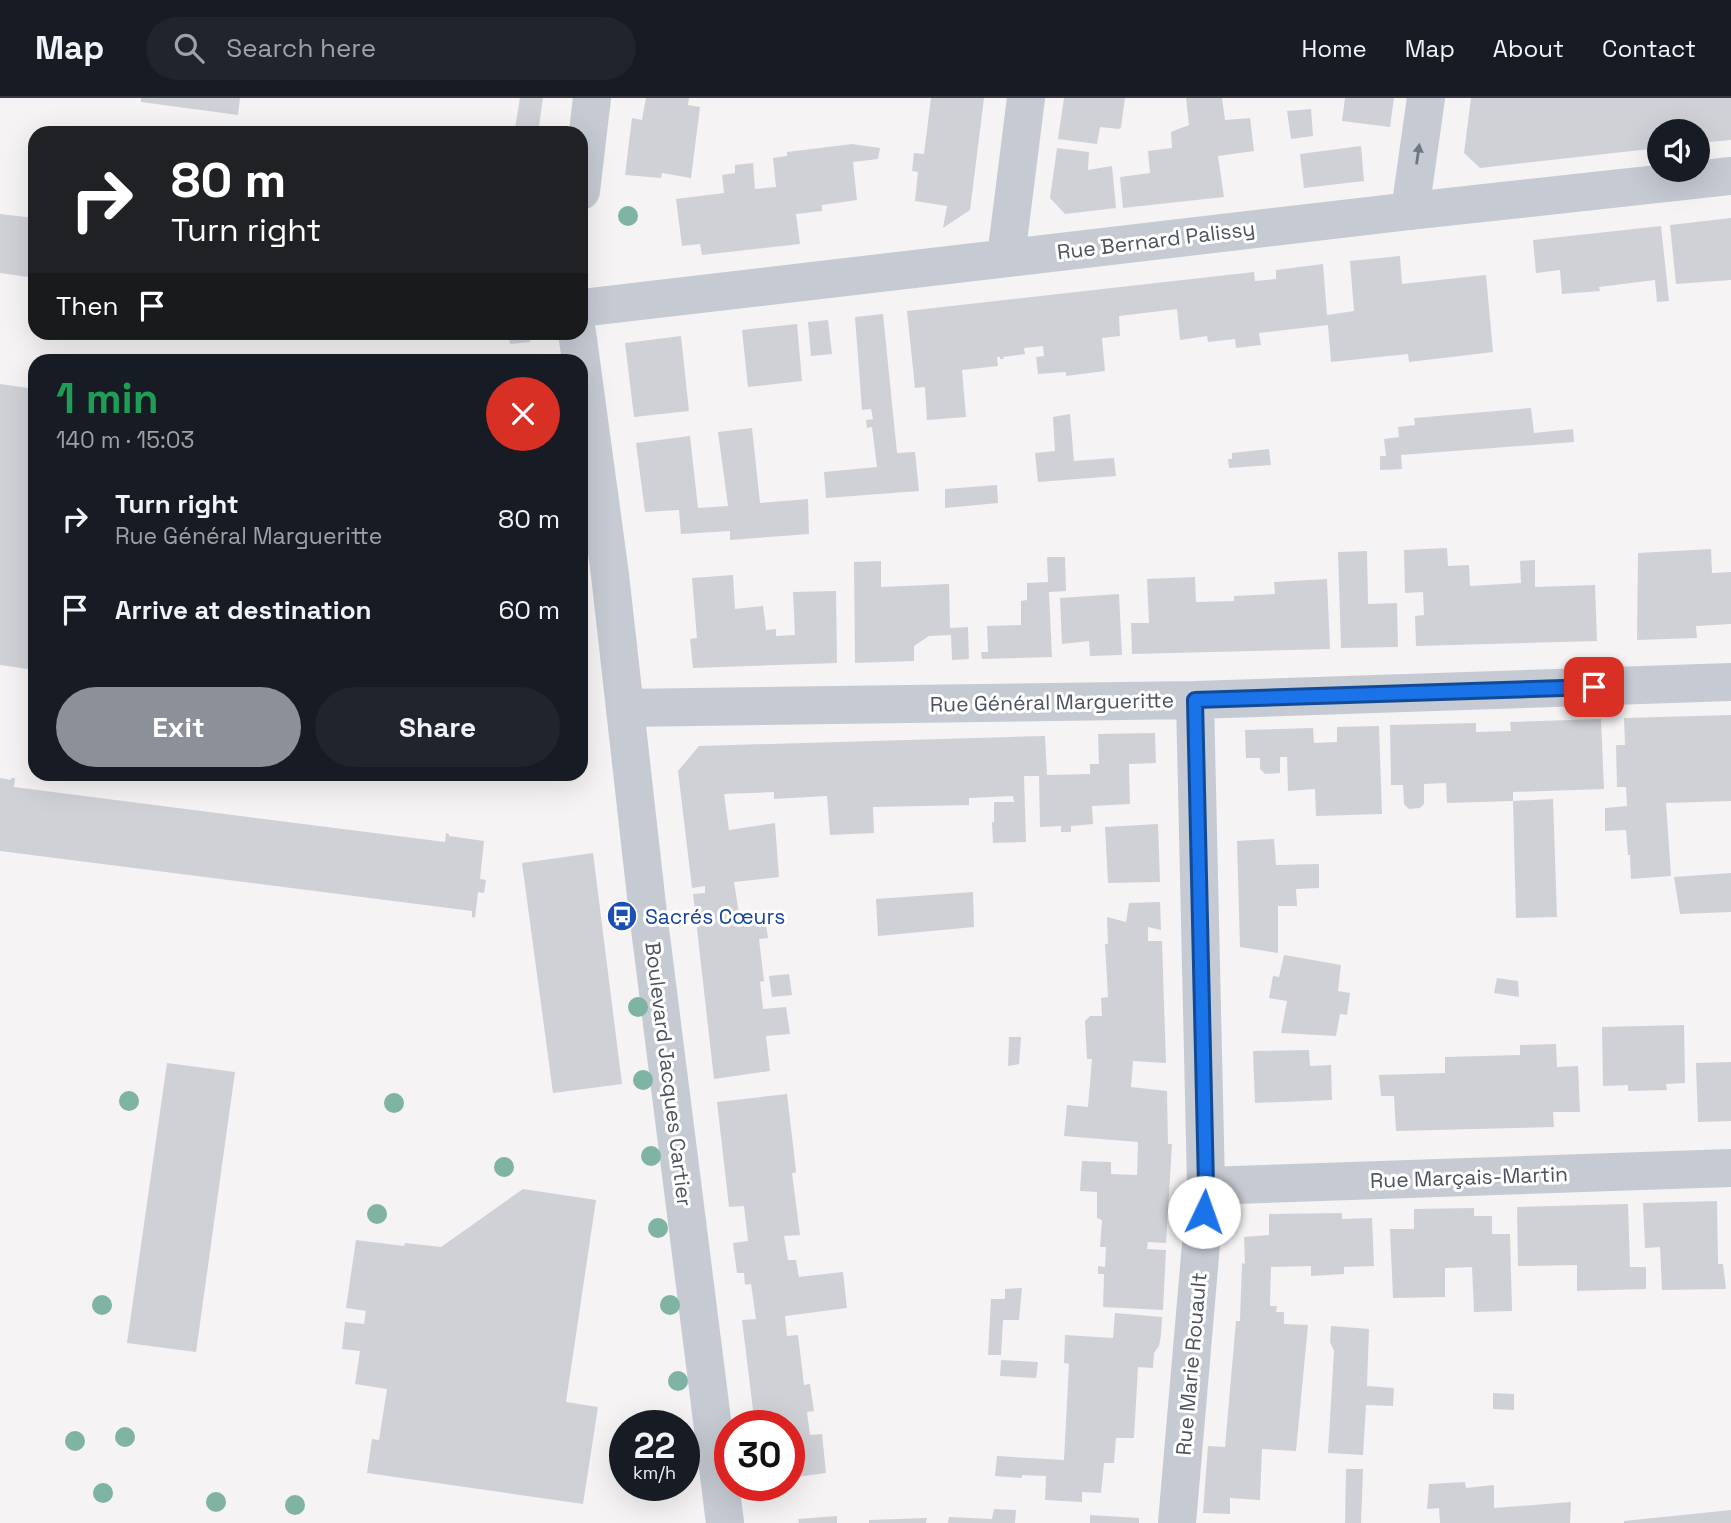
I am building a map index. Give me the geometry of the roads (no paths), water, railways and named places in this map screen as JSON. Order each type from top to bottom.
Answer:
[{"type":"street","points":[[588,137],[593,98]]},
{"type":"street","points":[[1006,257],[1026,98]]},
{"type":"street","points":[[1410,211],[1426,98]]},
{"type":"street","name":"Rue Bernard Palissy","points":[[588,307],[1006,257],[1731,176]]},
{"type":"street","name":"Boulevard Jacques Cartier","points":[[588,413],[725,1523]]},
{"type":"street","name":"Rue Général Margueritte","points":[[625,708],[1195,700],[1731,682]]},
{"type":"street","name":"Rue Marie Rouault","points":[[1177,1523],[1206,1186],[1195,700]]},
{"type":"street","name":"Rue Marçais-Martin","points":[[1206,1186],[1731,1168]]},
{"type":"place","name":"Sacrés Cœurs","points":[[622,916]]}]
